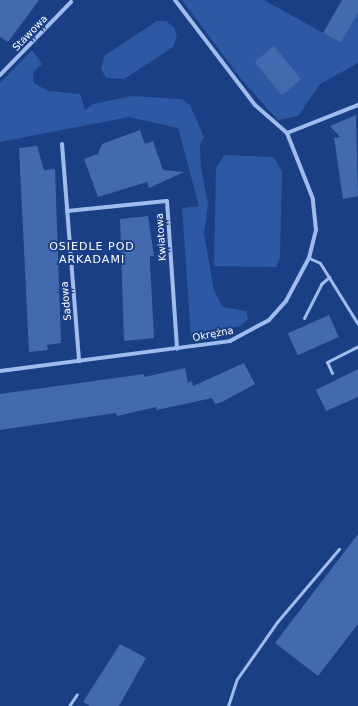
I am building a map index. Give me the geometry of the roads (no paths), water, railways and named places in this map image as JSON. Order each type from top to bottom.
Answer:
[{"type":"street","name":"Okrężna","points":[[0,371],[230,341],[260,327],[286,301],[309,258],[316,230],[315,209],[287,134],[255,105],[175,0]]},
{"type":"street","name":"Stawowa","points":[[0,75],[71,2]]},
{"type":"street","points":[[287,134],[358,105]]},
{"type":"street","name":"Sadowa","points":[[62,144],[79,361]]},
{"type":"street","name":"Kwiatowa","points":[[67,211],[167,201],[177,349]]},
{"type":"lane","points":[[309,258],[320,263],[358,324]]},
{"type":"lane","points":[[304,318],[321,284],[329,276]]},
{"type":"lane","points":[[332,373],[327,362],[358,346]]},
{"type":"lane","points":[[228,706],[237,679],[276,622],[339,549]]},
{"type":"lane","points":[[68,706],[77,694]]},
{"type":"district","name":"OSIEDLE POD ARKADAMI","points":[[92,254]]}]
